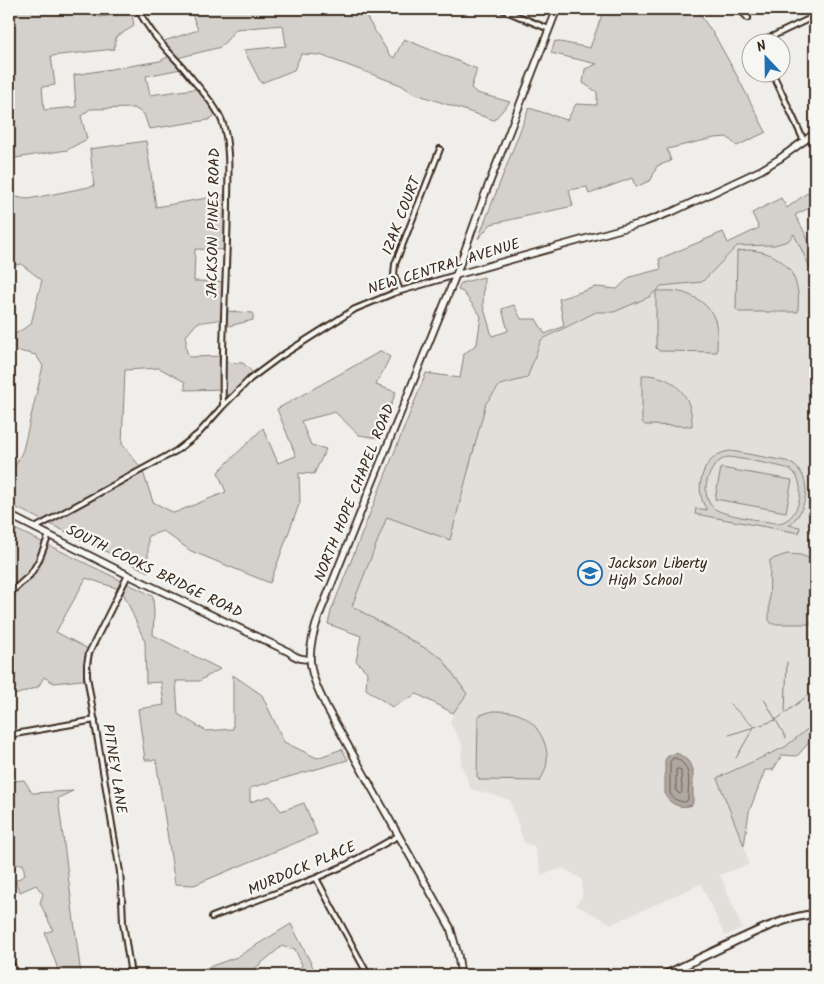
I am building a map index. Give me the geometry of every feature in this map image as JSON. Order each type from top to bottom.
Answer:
[{"type":"main road","name":"NORTH HOPE CHAPEL ROAD","points":[[461,975],[458,955],[450,927],[322,698],[308,660],[320,613],[456,274],[557,9]]},
{"type":"main road","name":"NEW CENTRAL AVENUE","points":[[456,274],[642,223],[674,211],[761,170],[815,133]]},
{"type":"main road","name":"SOUTH COOKS BRIDGE ROAD","points":[[9,515],[128,575],[308,660]]},
{"type":"main road","points":[[665,975],[767,927],[790,918],[815,914]]},
{"type":"street","name":"JACKSON PINES ROAD","points":[[138,9],[147,26],[159,42],[180,64],[217,112],[222,121],[227,140],[228,223],[223,333],[223,406]]},
{"type":"street","points":[[501,9],[549,29]]},
{"type":"street","points":[[739,9],[748,18]]},
{"type":"street","points":[[782,32],[815,16]]},
{"type":"street","points":[[777,82],[804,141]]},
{"type":"street","name":"IZAK COURT","points":[[400,291],[394,275],[395,264],[440,149]]},
{"type":"street","name":"NEW CENTRAL AVENUE","points":[[35,528],[176,451],[198,434],[250,379],[281,356],[355,309],[374,300],[456,274]]},
{"type":"street","points":[[9,594],[30,575],[38,562],[49,535]]},
{"type":"street","name":"PITNEY LANE","points":[[128,575],[89,652],[87,676],[120,872],[123,923],[131,975]]},
{"type":"street","points":[[9,735],[95,720]]},
{"type":"street","name":"MURDOCK PLACE","points":[[212,917],[346,865],[398,836]]},
{"type":"street","points":[[316,878],[368,975]]},
{"type":"street","points":[[9,958],[16,975]]},
{"type":"shaded area","points":[[9,9],[96,9],[99,17],[132,13],[134,26],[116,37],[114,49],[51,56],[55,85],[42,87],[44,110],[76,107],[74,75],[160,61],[171,55],[161,42],[198,30],[190,9],[377,9],[367,18],[389,54],[394,58],[404,39],[477,69],[471,88],[477,93],[510,102],[494,120],[413,93],[401,85],[320,55],[301,54],[294,70],[261,83],[244,50],[286,46],[283,25],[236,29],[221,47],[177,58],[186,68],[146,76],[150,95],[202,88],[219,113],[208,120],[149,129],[144,114],[134,108],[90,109],[81,116],[87,139],[67,150],[9,159]]},
{"type":"shaded area","points":[[604,9],[696,9],[715,36],[766,132],[737,146],[727,137],[714,138],[667,149],[671,161],[657,166],[651,180],[636,187],[632,178],[589,194],[587,187],[569,190],[573,206],[491,224],[478,239],[529,108],[567,120],[576,104],[597,105],[597,92],[583,83],[585,69],[597,64],[551,53],[555,41],[590,48]]},
{"type":"shaded area","points":[[146,141],[156,207],[230,194],[230,250],[195,249],[194,281],[227,282],[227,311],[253,313],[253,320],[225,327],[224,319],[197,323],[186,336],[186,349],[189,357],[225,356],[225,362],[243,363],[255,375],[225,405],[225,389],[185,390],[185,382],[159,368],[125,370],[122,444],[142,469],[153,502],[174,513],[226,492],[218,472],[263,428],[278,463],[296,456],[277,409],[381,351],[390,357],[376,385],[396,392],[378,438],[359,435],[335,412],[301,421],[311,445],[326,449],[314,474],[299,473],[300,502],[270,583],[191,551],[163,531],[148,536],[148,572],[9,504],[9,479],[23,450],[43,366],[36,355],[19,351],[9,357],[9,338],[31,324],[42,280],[21,264],[9,266],[9,196],[28,199],[94,186],[90,149]]},
{"type":"shaded area","points":[[815,187],[815,205],[795,215],[815,256],[815,278],[794,234],[788,241],[774,245],[737,246],[702,282],[661,286],[657,291],[685,293],[705,305],[715,320],[717,352],[659,351],[656,348],[656,291],[649,297],[614,312],[596,312],[541,340],[527,378],[500,385],[486,403],[450,540],[387,517],[352,606],[442,658],[467,694],[453,713],[417,694],[392,707],[366,689],[367,672],[356,661],[361,636],[328,624],[331,611],[426,373],[460,378],[464,354],[477,344],[481,316],[463,292],[458,290],[461,283],[484,277],[483,305],[492,336],[508,331],[502,309],[514,305],[521,319],[536,319],[545,334],[564,326],[559,299],[596,287],[617,289],[630,277],[661,269],[659,259],[723,232],[728,243],[759,228],[752,213],[781,198],[787,208]]},
{"type":"shaded area","name":"Jackson Liberty High School","points":[[794,234],[815,278],[815,723],[785,747],[718,778],[749,864],[720,875],[742,928],[725,936],[701,884],[612,924],[575,905],[582,897],[582,879],[563,868],[542,875],[534,846],[524,843],[510,800],[471,789],[461,764],[462,744],[450,723],[453,713],[467,694],[352,607],[387,516],[450,539],[486,403],[500,385],[527,378],[541,341],[596,312],[614,312],[649,297],[661,286],[702,282],[737,246],[774,245]]},
{"type":"shaded area","points":[[737,251],[759,251],[775,257],[788,268],[796,283],[798,312],[739,312],[736,309]]},
{"type":"shaded area","points":[[642,375],[663,378],[679,388],[689,405],[692,426],[645,425],[642,422]]},
{"type":"shaded area","points":[[731,451],[786,461],[795,466],[805,481],[806,491],[801,510],[789,525],[800,527],[799,533],[695,514],[696,508],[707,510],[700,492],[703,473],[713,458],[721,453]],"holes":[[[728,457],[771,464],[791,470],[796,476],[800,493],[799,502],[790,517],[783,522],[775,523],[735,516],[715,509],[707,496],[707,480],[715,465]]]},
{"type":"shaded area","points":[[721,468],[792,480],[786,512],[715,499]]},
{"type":"shaded area","points":[[9,526],[153,596],[153,635],[220,669],[199,681],[176,681],[178,714],[206,731],[233,729],[233,675],[262,695],[284,742],[317,758],[342,749],[348,760],[250,788],[250,802],[270,796],[281,811],[304,803],[317,834],[194,885],[175,884],[156,760],[145,760],[138,709],[164,705],[161,682],[146,683],[145,642],[122,590],[86,578],[56,632],[92,651],[90,679],[54,683],[44,677],[38,687],[9,697]]},
{"type":"shaded area","points":[[787,554],[801,555],[815,561],[815,624],[772,624],[769,620],[770,560]]},
{"type":"shaded area","points":[[492,711],[510,712],[522,716],[529,720],[539,732],[547,754],[546,767],[540,781],[480,780],[477,776],[478,716]]},
{"type":"shaded area","points":[[815,723],[815,736],[797,756],[782,755],[773,770],[765,770],[749,812],[744,846],[717,778],[785,747]]},
{"type":"shaded area","points":[[24,780],[32,793],[73,791],[58,798],[81,975],[60,975],[45,933],[53,930],[40,903],[43,894],[36,885],[20,892],[15,881],[25,875],[23,864],[9,865],[9,799],[15,781]]},
{"type":"shaded area","points":[[291,924],[317,975],[296,975],[302,965],[295,949],[282,946],[247,975],[189,975],[237,957]]},
{"type":"water","points":[[676,753],[682,756],[693,769],[692,805],[676,805],[665,794],[665,760],[668,756]]},
{"type":"waterway","points":[[785,711],[787,662]]},
{"type":"waterway","points":[[729,735],[776,720],[815,690]]},
{"type":"waterway","points":[[764,699],[786,738]]},
{"type":"waterway","points":[[730,704],[754,727],[736,758]]},
{"type":"place","name":"Jackson Liberty High School","points":[[590,573]]}]
